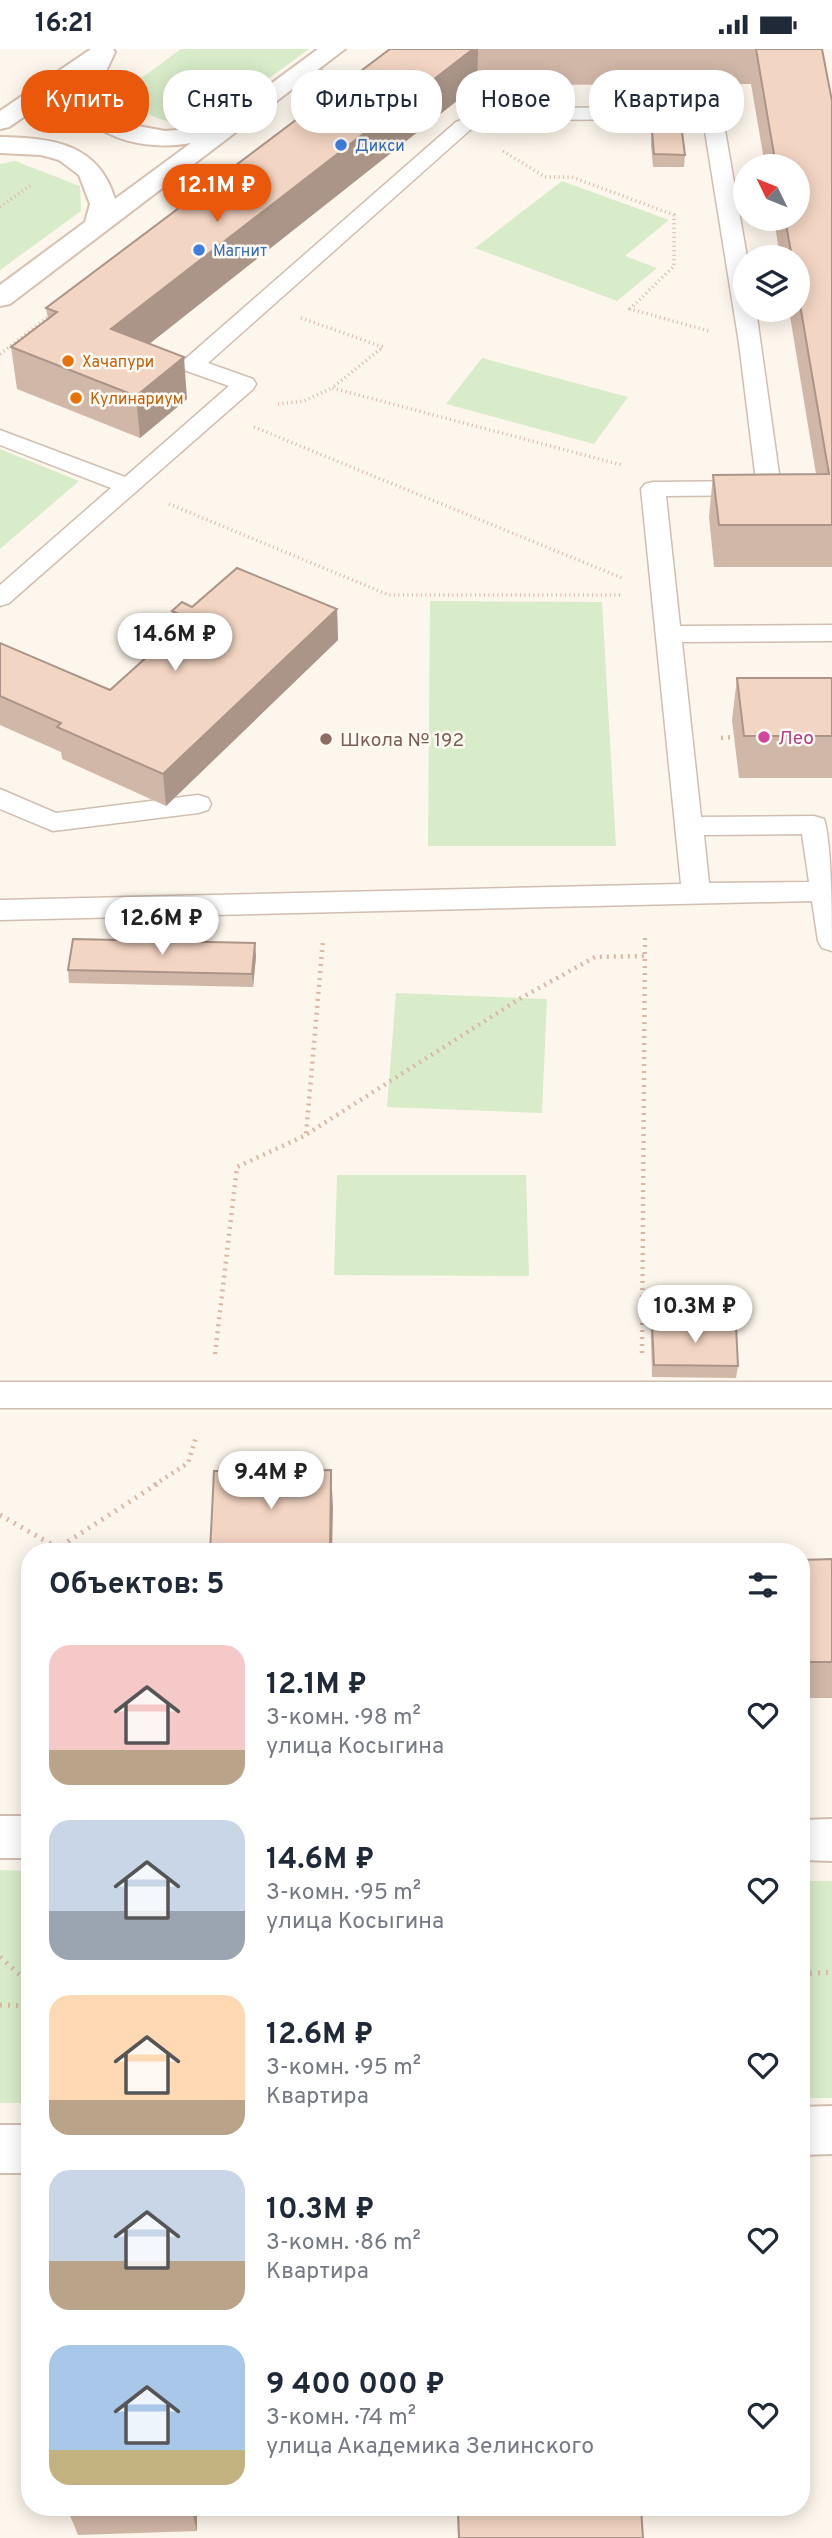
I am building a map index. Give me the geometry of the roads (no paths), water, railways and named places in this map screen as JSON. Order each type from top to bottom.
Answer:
[{"type":"main road","points":[[305,70],[333,49]]},
{"type":"main road","points":[[104,51],[88,82],[89,100],[98,117],[119,130],[148,137],[177,138],[202,133]]},
{"type":"main road","points":[[0,122],[104,51]]},
{"type":"main road","points":[[277,92],[291,81]]},
{"type":"main road","points":[[0,298],[222,133]]},
{"type":"main road","points":[[0,145],[36,146],[63,153],[83,164],[94,178],[103,201],[97,225]]},
{"type":"main road","points":[[0,1837],[21,1837]]},
{"type":"main road","points":[[810,1840],[832,1840]]},
{"type":"main road","points":[[810,2131],[832,2130]]},
{"type":"main road","points":[[0,2150],[21,2149]]},
{"type":"lane","points":[[575,114],[712,113],[750,343],[769,488],[653,489],[696,892]]},
{"type":"lane","points":[[0,597],[245,384],[192,365],[456,132]]},
{"type":"lane","points":[[0,437],[127,486]]},
{"type":"lane","points":[[668,634],[832,633]]},
{"type":"lane","points":[[0,798],[53,823],[198,804]]},
{"type":"lane","points":[[689,826],[814,825],[832,941]]},
{"type":"lane","points":[[0,910],[82,905],[326,904],[696,892],[824,891]]},
{"type":"lane","points":[[0,1395],[832,1395]]},
{"type":"place","name":"Дикси","points":[[341,145]]},
{"type":"place","name":"Магнит","points":[[199,250]]},
{"type":"place","name":"Хачапури","points":[[68,361]]},
{"type":"place","name":"Кулинариум","points":[[76,398]]},
{"type":"place","name":"Лео","points":[[764,737]]},
{"type":"place","name":"Школа № 192","points":[[326,739]]}]
